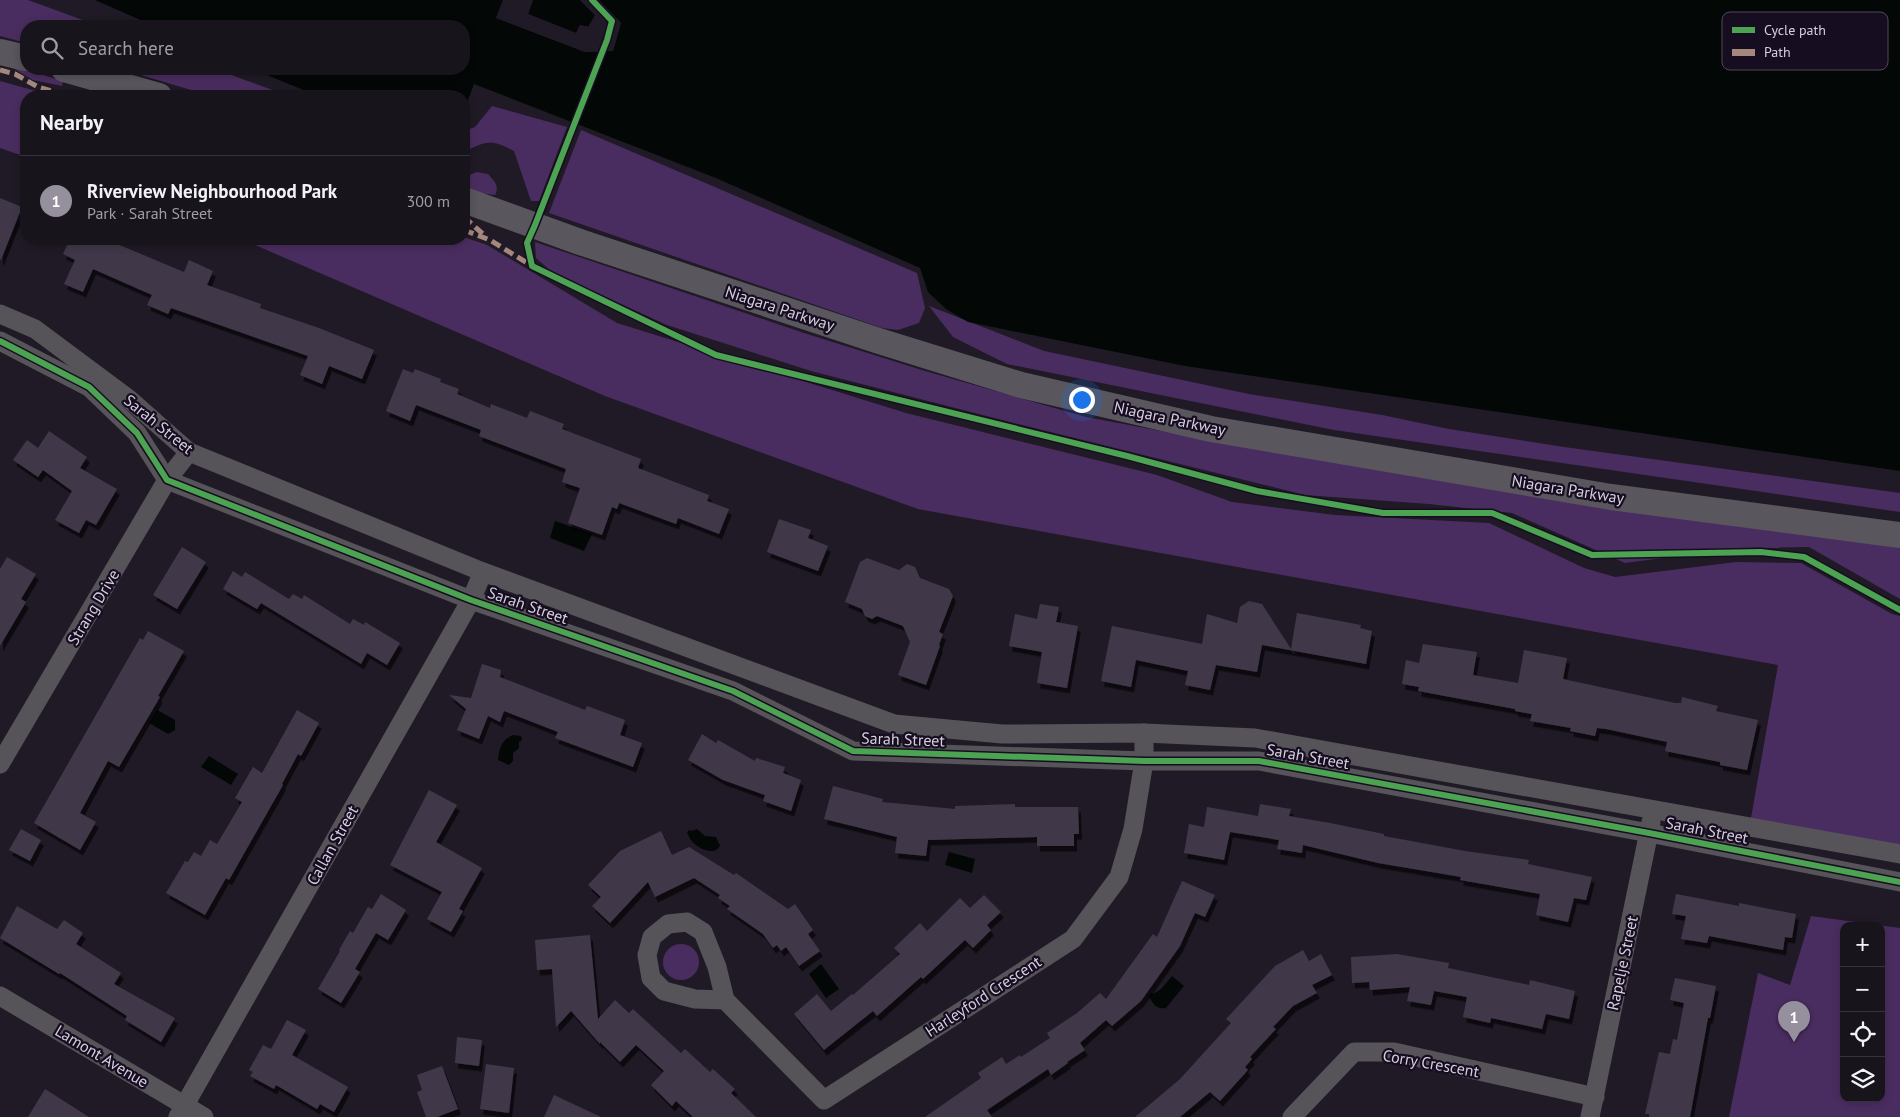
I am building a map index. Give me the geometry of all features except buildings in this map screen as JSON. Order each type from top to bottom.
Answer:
[{"type":"main road","points":[[0,52],[20,57]]},
{"type":"main road","points":[[85,75],[138,90]]},
{"type":"main road","name":"Niagara Parkway","points":[[470,202],[598,248],[879,341],[1030,387],[1210,429],[1602,495],[1900,535]]},
{"type":"street","name":"Sarah Street","points":[[0,314],[35,329],[129,399],[189,452],[484,572],[894,724],[1002,734],[1144,733],[1255,738],[1900,854]]},
{"type":"street","name":"Sarah Street","points":[[0,341],[89,387],[137,433],[167,480],[471,600],[733,691],[853,751],[1144,761],[1259,761],[1649,832],[1900,882]]},
{"type":"street","name":"Strang Drive","points":[[0,764],[167,480],[189,452]]},
{"type":"street","name":"Callan Street","points":[[182,1111],[471,600],[484,572]]},
{"type":"street","name":"Harleyford Crescent","points":[[725,1000],[824,1100],[1072,939],[1119,876],[1133,829],[1144,761],[1144,733]]},
{"type":"street","name":"Rapelje Street","points":[[1590,1117],[1654,810]]},
{"type":"street","points":[[687,922],[703,932],[717,967],[725,1000],[695,999],[664,991],[651,978],[647,955],[652,937],[668,924],[687,922]]},
{"type":"street","name":"Lamont Avenue","points":[[0,996],[182,1111],[204,1117]]},
{"type":"street","name":"Corry Crescent","points":[[1292,1117],[1354,1052],[1394,1052],[1595,1097]]},
{"type":"shaded area","points":[[0,0],[28,0],[83,20],[20,20],[20,41],[0,36]]},
{"type":"shaded area","points":[[95,0],[503,0],[496,18],[585,52],[613,51],[621,23],[599,0],[1900,0],[1900,471],[1185,366],[968,322],[946,309],[928,292],[920,268],[716,178],[474,84],[470,95],[470,90],[303,90],[267,75],[470,75],[470,20],[140,20]]},
{"type":"shaded area","points":[[533,0],[580,0],[595,15],[588,27],[580,25],[576,33],[528,14]]},
{"type":"shaded area","points":[[6,64],[20,68],[20,72]]},
{"type":"shaded area","points":[[25,75],[43,75],[63,81],[62,86],[33,80]]},
{"type":"shaded area","points":[[141,75],[231,75],[273,90],[191,90]]},
{"type":"shaded area","points":[[0,81],[32,90],[20,90],[20,155],[0,148]]},
{"type":"shaded area","points":[[492,106],[567,127],[539,201],[531,201],[514,151],[494,143],[483,144],[470,149],[470,129],[475,127]]},
{"type":"shaded area","points":[[581,130],[917,273],[925,308],[919,323],[898,330],[882,328],[549,213]]},
{"type":"shaded area","points":[[477,172],[488,174],[497,186],[495,195],[479,193],[470,189],[470,175]]},
{"type":"shaded area","points":[[470,239],[487,245],[617,323],[906,413],[1157,475],[1232,502],[1335,515],[1489,523],[1584,568],[1615,577],[1736,562],[1801,563],[1892,614],[1900,616],[1900,846],[1751,818],[1778,665],[918,509],[605,396],[255,245],[470,245]]},
{"type":"shaded area","points":[[535,242],[804,333],[925,371],[1086,417],[1313,459],[1900,548],[1900,599],[1809,547],[1739,548],[1625,563],[1512,513],[1429,504],[1305,495],[811,371],[667,325],[553,273],[536,258]]},
{"type":"shaded area","points":[[929,306],[1044,351],[1249,394],[1382,415],[1449,429],[1564,447],[1900,493],[1900,512],[1334,430],[1007,364],[953,337]]},
{"type":"shaded area","points":[[555,521],[592,534],[584,551],[550,538]]},
{"type":"shaded area","points":[[157,710],[175,720],[175,730],[168,734],[149,723]]},
{"type":"shaded area","points":[[513,735],[521,736],[522,740],[519,742],[519,748],[513,753],[513,761],[509,765],[498,760],[498,756],[503,742]]},
{"type":"shaded area","points":[[209,756],[238,774],[231,785],[201,767]]},
{"type":"shaded area","points":[[697,829],[705,836],[716,837],[720,846],[714,851],[710,851],[694,843],[687,833],[689,830]]},
{"type":"shaded area","points":[[949,852],[975,859],[972,873],[945,865]]},
{"type":"shaded area","points":[[1811,916],[1856,922],[1840,922],[1840,1102],[1885,1102],[1885,926],[1900,928],[1900,1117],[1729,1117],[1758,973],[1790,985]]},
{"type":"shaded area","points":[[681,944],[688,945],[694,949],[698,955],[698,969],[694,975],[688,979],[681,980],[674,979],[668,975],[664,969],[663,962],[664,955],[668,949],[674,945]]},
{"type":"shaded area","points":[[821,964],[839,989],[826,998],[809,974]]},
{"type":"shaded area","points":[[1172,976],[1184,986],[1166,1008],[1157,1007],[1149,997],[1150,994],[1159,990]]},
{"type":"pier","points":[[503,0],[505,0],[499,17],[585,50],[611,49],[618,24],[597,0],[599,0],[621,23],[613,51],[585,52],[496,18]]},
{"type":"pier","points":[[530,0],[533,0],[528,14],[576,33],[580,25],[589,27],[595,15],[580,0],[584,0],[597,16],[590,29],[581,28],[576,36],[527,16],[526,13]]},
{"type":"marked path","points":[[0,70],[15,74],[38,87],[48,90]]},
{"type":"marked path","points":[[470,222],[484,235]]},
{"type":"marked path","points":[[470,232],[490,240],[532,266]]},
{"type":"cycle path","points":[[592,0],[612,21],[607,40],[527,243],[532,266],[716,355],[1127,456],[1257,491],[1383,513],[1492,513],[1592,555],[1761,552],[1804,557],[1900,610]]},
{"type":"cycle path","points":[[0,341],[89,387],[137,433],[167,480],[471,600],[733,691],[853,751],[1144,761],[1259,761],[1649,833],[1900,882]]},
{"type":"place","name":"Riverview Neighbourhood Park","points":[[1794,1042]]}]
